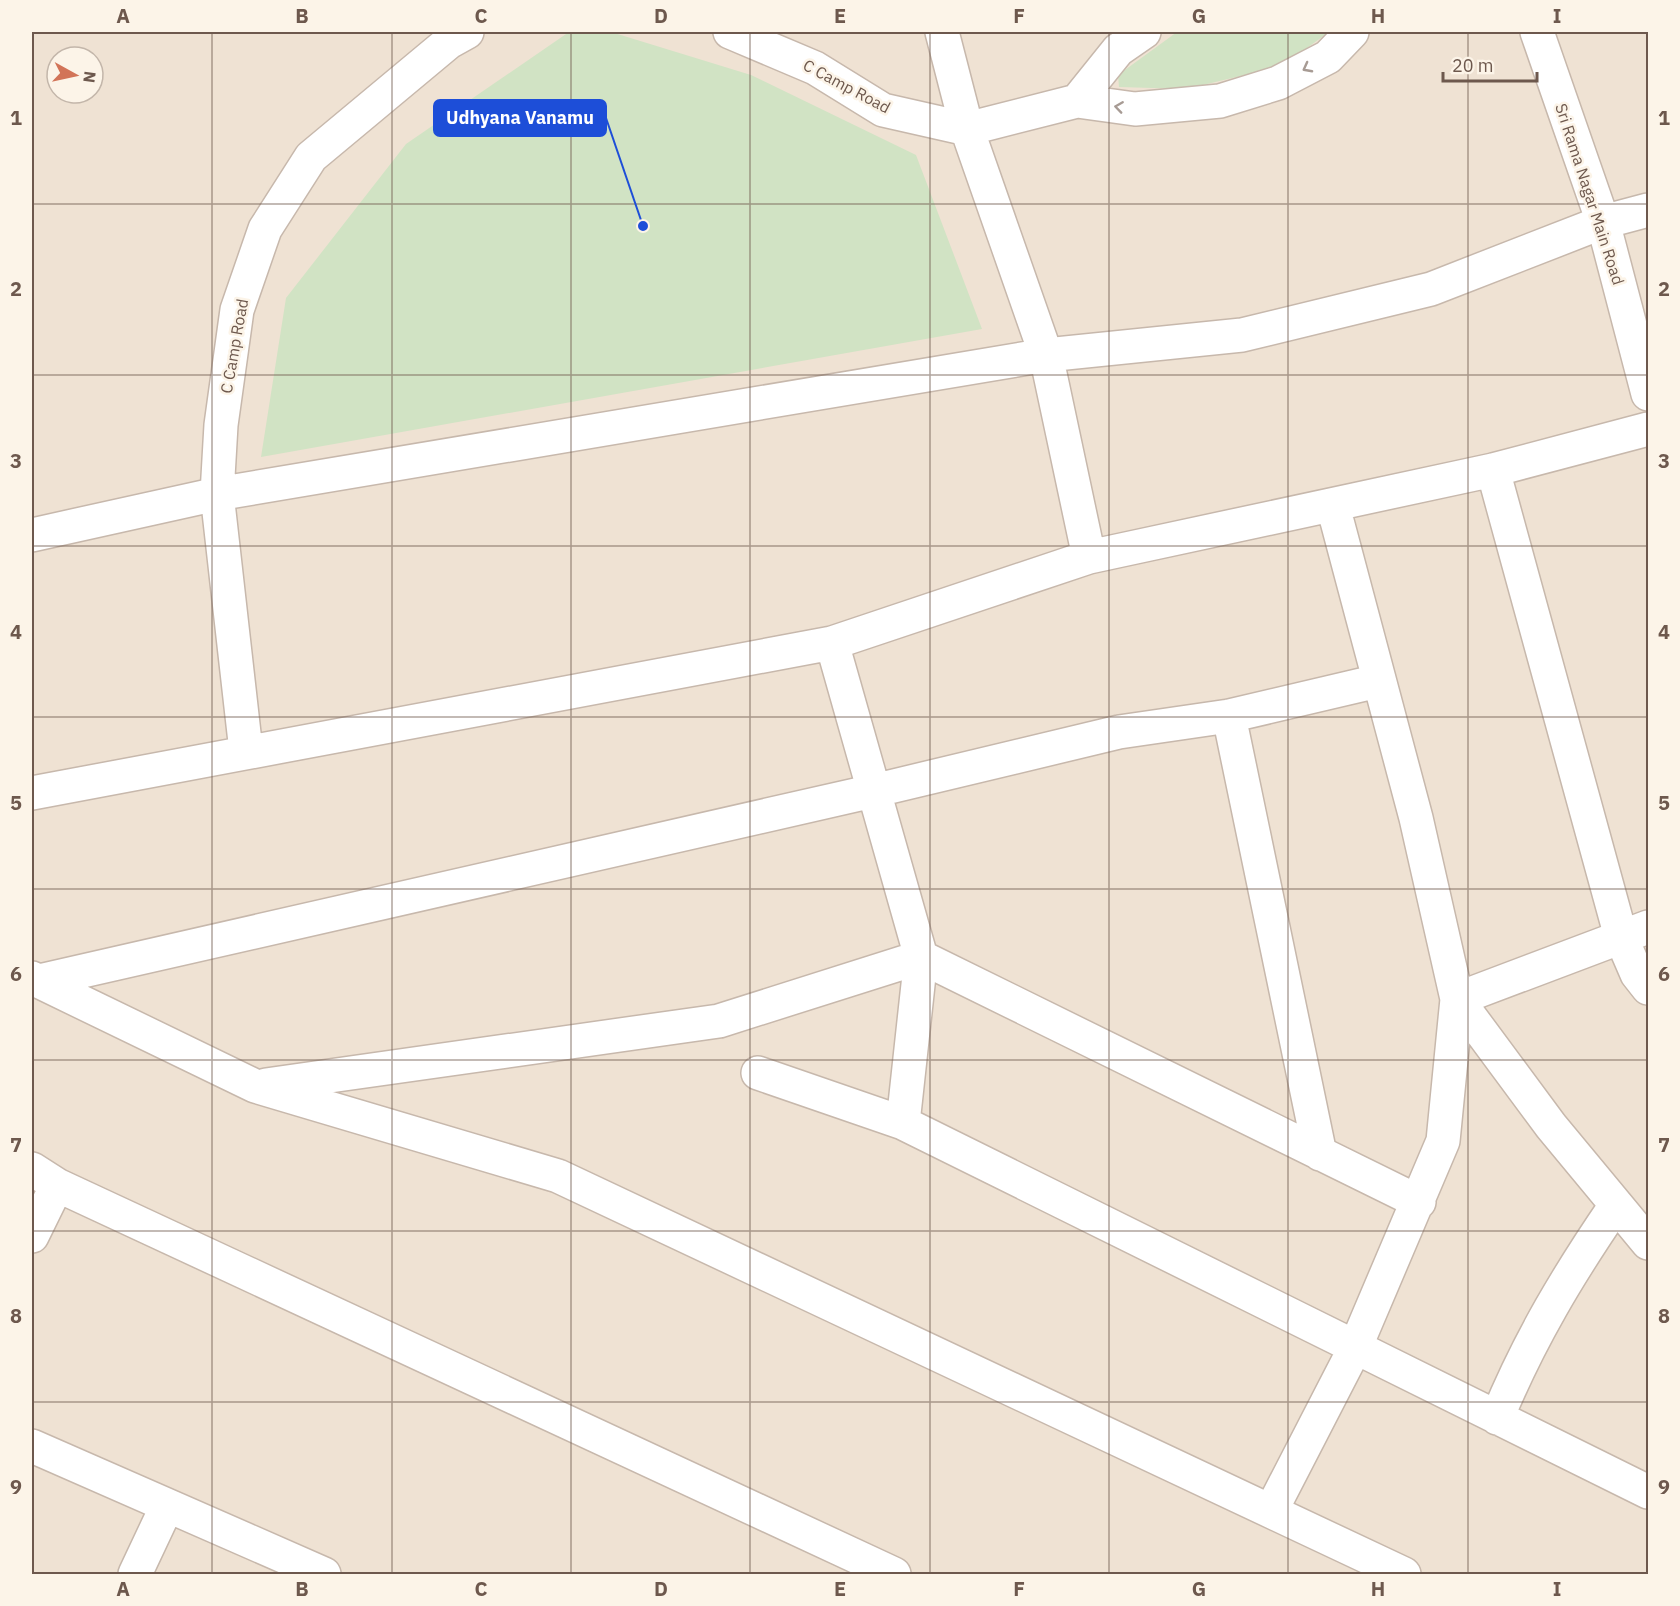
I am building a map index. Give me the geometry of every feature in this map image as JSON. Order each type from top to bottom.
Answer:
[{"type":"street","name":"C Camp Road","points":[[246,751],[217,494],[220,425],[237,310],[265,229],[311,157],[449,42],[467,32]]},
{"type":"street","name":"C Camp Road","points":[[730,32],[815,68],[883,110],[967,129]]},
{"type":"street","points":[[942,32],[967,129],[1046,355],[1089,557]]},
{"type":"street","points":[[1077,101],[1118,50],[1144,32]]},
{"type":"street","points":[[967,129],[1077,101],[1135,109],[1220,101],[1278,83],[1328,57],[1352,32]]},
{"type":"street","name":"Sri Rama Nagar Main Road","points":[[1537,32],[1603,222],[1648,394]]},
{"type":"street","points":[[32,535],[217,494],[1046,355],[1242,335],[1431,289],[1603,222],[1648,210]]},
{"type":"street","points":[[32,793],[246,751],[832,643],[1089,557],[1493,470],[1648,429]]},
{"type":"street","points":[[1493,470],[1635,932],[1636,974],[1648,988]]},
{"type":"street","points":[[1270,1511],[1355,1348],[1443,1141],[1457,999],[1416,818],[1333,506]]},
{"type":"street","points":[[832,643],[921,957],[903,1123]]},
{"type":"street","points":[[35,980],[873,791],[1119,732],[1229,716],[1378,681]]},
{"type":"street","points":[[1229,716],[1320,1154]]},
{"type":"street","points":[[1457,999],[1635,932]]},
{"type":"street","points":[[255,1086],[719,1021],[921,957],[1419,1202]]},
{"type":"street","points":[[35,980],[255,1086],[558,1176],[1404,1575]]},
{"type":"street","points":[[1457,999],[1509,1072],[1648,1243]]},
{"type":"street","points":[[758,1074],[903,1123],[1648,1492]]},
{"type":"street","points":[[32,1236],[44,1177],[894,1575]]},
{"type":"street","points":[[1497,1418],[1518,1366],[1545,1313],[1616,1205]]},
{"type":"street","points":[[32,1446],[324,1575]]},
{"type":"street","points":[[135,1575],[167,1506]]},
{"type":"shaded area","points":[[32,32],[1648,32],[1648,1574],[32,1574]]},
{"type":"green space","points":[[569,32],[611,32],[751,75],[916,155],[982,329],[261,457],[286,298],[406,144]]},
{"type":"green space","points":[[1177,32],[1329,32],[1282,66],[1186,89],[1119,87],[1118,75]]},
{"type":"place","name":"Udhyana Vanamu","points":[[643,226]]}]
